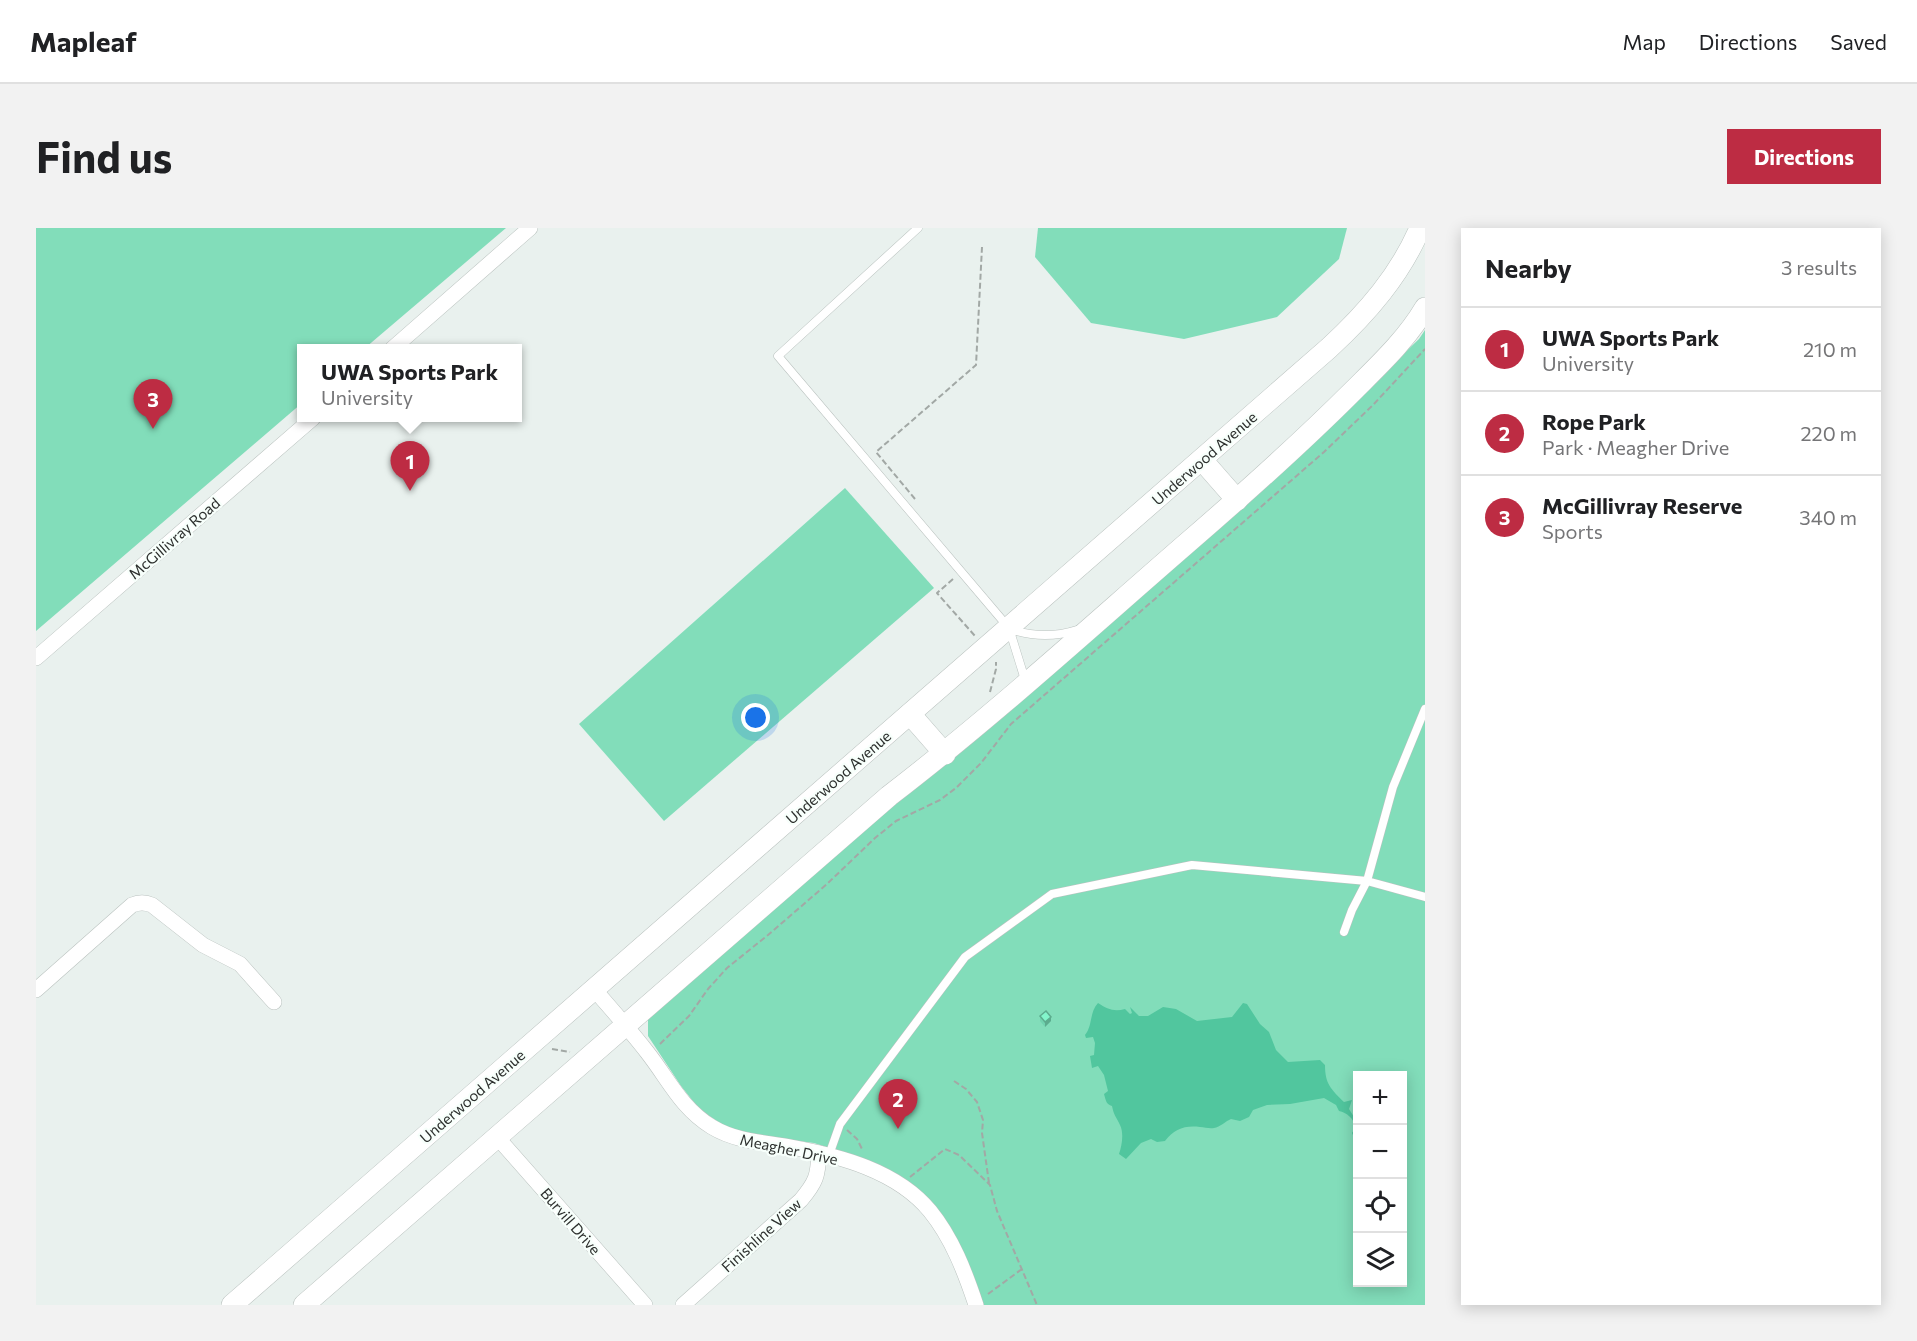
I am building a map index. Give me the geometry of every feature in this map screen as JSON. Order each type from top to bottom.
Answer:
[{"type":"main road","name":"Underwood Avenue","points":[[232,1305],[1329,348],[1364,314],[1394,276],[1420,228]]},
{"type":"main road","points":[[305,1305],[889,796],[945,754],[1237,500],[1376,368],[1408,332],[1425,308]]},
{"type":"main road","points":[[1202,460],[1237,500]]},
{"type":"main road","points":[[910,714],[945,754]]},
{"type":"street","points":[[397,344],[530,228]]},
{"type":"street","name":"McGillivray Road","points":[[36,658],[307,422]]},
{"type":"street","points":[[36,990],[132,905],[146,903],[158,909],[203,945],[240,964],[274,1002]]},
{"type":"street","name":"Meagher Drive","points":[[594,989],[648,1054],[683,1103],[698,1118],[731,1136],[752,1142],[824,1154],[866,1168],[900,1186],[928,1209],[959,1260],[975,1304]]},
{"type":"street","name":"Burvill Drive","points":[[497,1137],[645,1305]]},
{"type":"street","name":"Finishline View","points":[[683,1305],[801,1200],[812,1187],[824,1154]]},
{"type":"lane","points":[[918,228],[778,356],[1009,628],[1026,684]]},
{"type":"lane","points":[[1009,628],[1044,636],[1065,634],[1093,626]]},
{"type":"lane","points":[[1344,932],[1352,910],[1368,881],[1393,787],[1425,708]]},
{"type":"lane","points":[[824,1154],[840,1124],[965,957],[1052,894],[1192,866],[1368,881],[1425,897]]},
{"type":"path","points":[[918,504],[876,452],[976,365],[982,247]]},
{"type":"path","points":[[648,1054],[689,1016],[708,989],[727,968],[768,935],[882,832],[896,821],[940,801],[956,788],[981,763],[1011,724],[1310,465],[1373,405],[1425,349]]},
{"type":"path","points":[[960,572],[938,593],[977,638]]},
{"type":"path","points":[[990,695],[996,662]]},
{"type":"path","points":[[530,1046],[591,1055]]},
{"type":"path","points":[[954,1081],[966,1089],[977,1102],[983,1120],[982,1132],[990,1185],[997,1211],[1037,1305]]},
{"type":"path","points":[[840,1124],[857,1139],[867,1161],[866,1168]]},
{"type":"path","points":[[900,1186],[945,1149],[959,1155],[990,1185]]},
{"type":"path","points":[[975,1304],[1022,1269]]},
{"type":"shaded area","points":[[36,228],[506,228],[370,344],[297,344],[297,407],[36,631]]},
{"type":"shaded area","points":[[1038,228],[1347,228],[1339,259],[1277,317],[1184,339],[1091,323],[1035,257]]},
{"type":"shaded area","points":[[1425,330],[1425,1305],[983,1305],[946,1221],[871,1162],[814,1143],[749,1135],[723,1125],[700,1110],[648,1036],[648,1019],[1369,387],[1419,339]]},
{"type":"shaded area","points":[[845,488],[934,588],[664,821],[579,724]]},
{"type":"shaded area","points":[[1098,1003],[1111,1009],[1125,1009],[1130,1014],[1132,1013],[1130,1007],[1139,1016],[1148,1016],[1163,1007],[1176,1009],[1197,1021],[1232,1017],[1243,1003],[1247,1004],[1260,1024],[1269,1032],[1276,1050],[1288,1062],[1320,1060],[1325,1065],[1326,1077],[1332,1090],[1344,1102],[1352,1100],[1349,1109],[1353,1120],[1339,1111],[1336,1105],[1324,1098],[1290,1104],[1267,1105],[1253,1110],[1249,1117],[1240,1121],[1231,1119],[1214,1128],[1185,1127],[1172,1133],[1165,1141],[1157,1142],[1151,1139],[1141,1143],[1126,1159],[1119,1154],[1122,1132],[1112,1106],[1105,1099],[1104,1094],[1108,1091],[1104,1075],[1098,1066],[1092,1068],[1090,1056],[1094,1055],[1095,1043],[1093,1037],[1086,1038],[1085,1035]]},
{"type":"building","points":[[1046,1011],[1051,1017],[1045,1022],[1040,1016]]},
{"type":"place","name":"McGillivray Reserve","points":[[153,429]]},
{"type":"place","name":"UWA Sports Park","points":[[410,491]]},
{"type":"place","name":"Rope Park","points":[[898,1129]]}]
